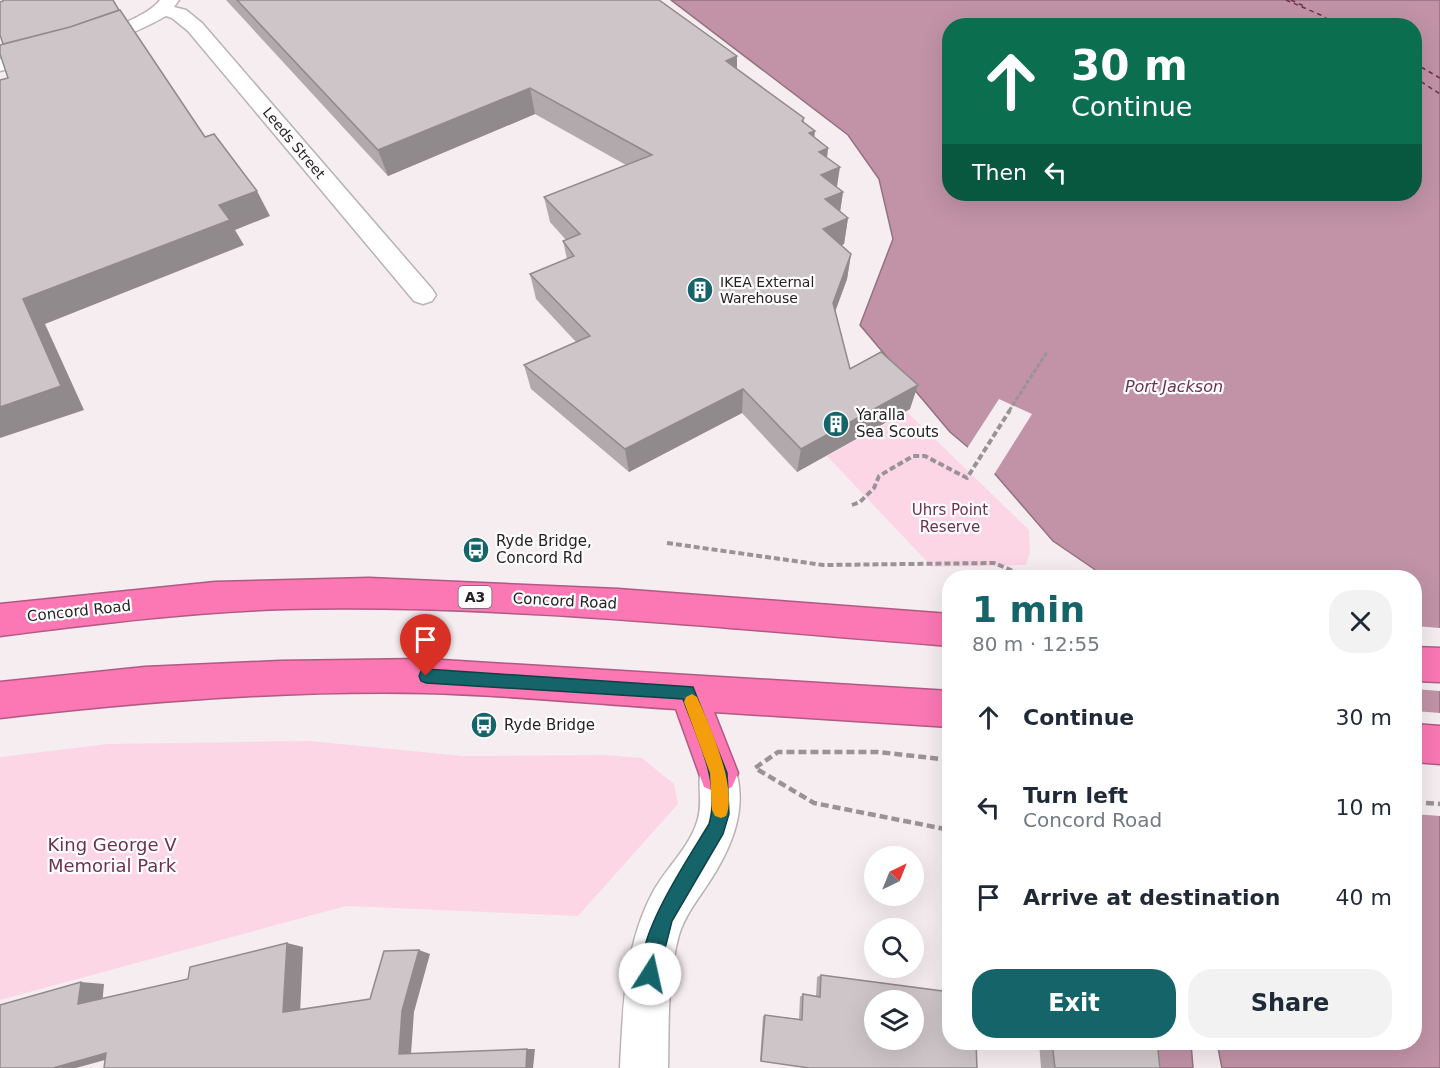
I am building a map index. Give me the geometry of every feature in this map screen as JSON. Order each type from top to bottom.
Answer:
[{"type":"highway","name":"Concord Road","points":[[0,620],[97,608],[285,594],[433,596],[662,606],[942,629]]},
{"type":"highway","points":[[1422,664],[1440,665]]},
{"type":"highway","points":[[0,700],[145,684],[280,678],[426,676],[942,709]]},
{"type":"highway","points":[[688,692],[718,773]]},
{"type":"highway","points":[[1422,744],[1440,745]]},
{"type":"street","points":[[0,65],[133,27],[168,5]]},
{"type":"street","name":"Leeds Street","points":[[168,5],[195,27],[423,295]]},
{"type":"street","points":[[644,1068],[647,995],[653,953],[664,917],[717,828],[721,802],[718,773]]},
{"type":"path","points":[[852,506],[860,502],[874,488],[879,476],[913,456],[925,456],[967,478],[1047,352]]},
{"type":"path","points":[[667,543],[823,565],[994,562],[1012,570]]},
{"type":"path","points":[[942,759],[878,752],[778,752],[755,768],[814,803],[942,828]]},
{"type":"path","points":[[1422,803],[1440,804]]},
{"type":"green space","name":"Uhrs Point Reserve","points":[[907,412],[1029,530],[1030,552],[1026,565],[932,567],[827,456]]},
{"type":"green space","name":"King George V Memorial Park","points":[[310,741],[463,756],[604,755],[642,758],[674,784],[678,804],[578,916],[346,906],[0,1000],[0,757],[108,744]]},
{"type":"water","name":"Port Jackson","points":[[671,0],[1440,0],[1440,1068],[1222,1068],[1218,1050],[1422,1050],[1422,570],[1095,570],[1053,541],[982,459],[950,432],[860,325],[893,239],[879,179],[848,135]]},
{"type":"water","points":[[1150,1050],[1192,1050],[1193,1068],[1151,1068]]},
{"type":"pier","points":[[999,399],[1032,414],[993,476],[966,450]]},
{"type":"pier","points":[[1422,627],[1440,628],[1440,691],[1422,690]]},
{"type":"pier","points":[[1422,712],[1440,713],[1440,816],[1422,815]]},
{"type":"building","points":[[3,0],[113,0],[119,10],[70,27],[3,44],[0,35],[0,2]]},
{"type":"building","points":[[237,0],[659,0],[737,56],[726,61],[804,118],[802,121],[815,131],[809,133],[828,148],[819,152],[840,167],[821,175],[843,192],[825,199],[848,218],[823,229],[851,254],[833,303],[850,369],[881,352],[918,385],[801,449],[743,389],[625,449],[524,365],[590,336],[530,274],[574,256],[563,241],[580,234],[544,197],[652,155],[530,88],[378,150]]},
{"type":"building","points":[[120,10],[205,137],[214,134],[257,191],[219,205],[230,220],[23,299],[61,386],[0,407],[0,80],[8,78],[0,54],[0,45],[70,27]]},
{"type":"building","points":[[287,943],[283,1012],[370,999],[384,951],[419,950],[402,1011],[399,1054],[527,1049],[526,1068],[104,1068],[106,1053],[53,1068],[0,1068],[0,1005],[81,982],[78,1004],[188,979],[190,967]]},
{"type":"building","points":[[821,975],[942,991],[942,1050],[976,1050],[977,1068],[809,1068],[761,1061],[765,1015],[802,1020],[803,994],[820,997]]},
{"type":"building","points":[[1053,1050],[1158,1050],[1160,1068],[1055,1068]]},
{"type":"ferry route","points":[[1286,0],[1326,18]]},
{"type":"ferry route","points":[[1291,0],[1306,7]]},
{"type":"ferry route","points":[[1422,68],[1440,78]]},
{"type":"ferry route","points":[[1422,82],[1440,94]]},
{"type":"slow traffic","points":[[692,702],[718,773],[721,810]]},
{"type":"place","name":"IKEA External Warehouse","points":[[700,290]]},
{"type":"place","name":"Yaralla Sea Scouts","points":[[836,424]]},
{"type":"place","name":"Ryde Bridge, Concord Rd","points":[[476,550]]},
{"type":"place","name":"Ryde Bridge","points":[[484,725]]},
{"type":"route","points":[[426,676],[688,692],[718,773],[720,814],[717,828],[664,917],[653,953],[650,974]]}]
